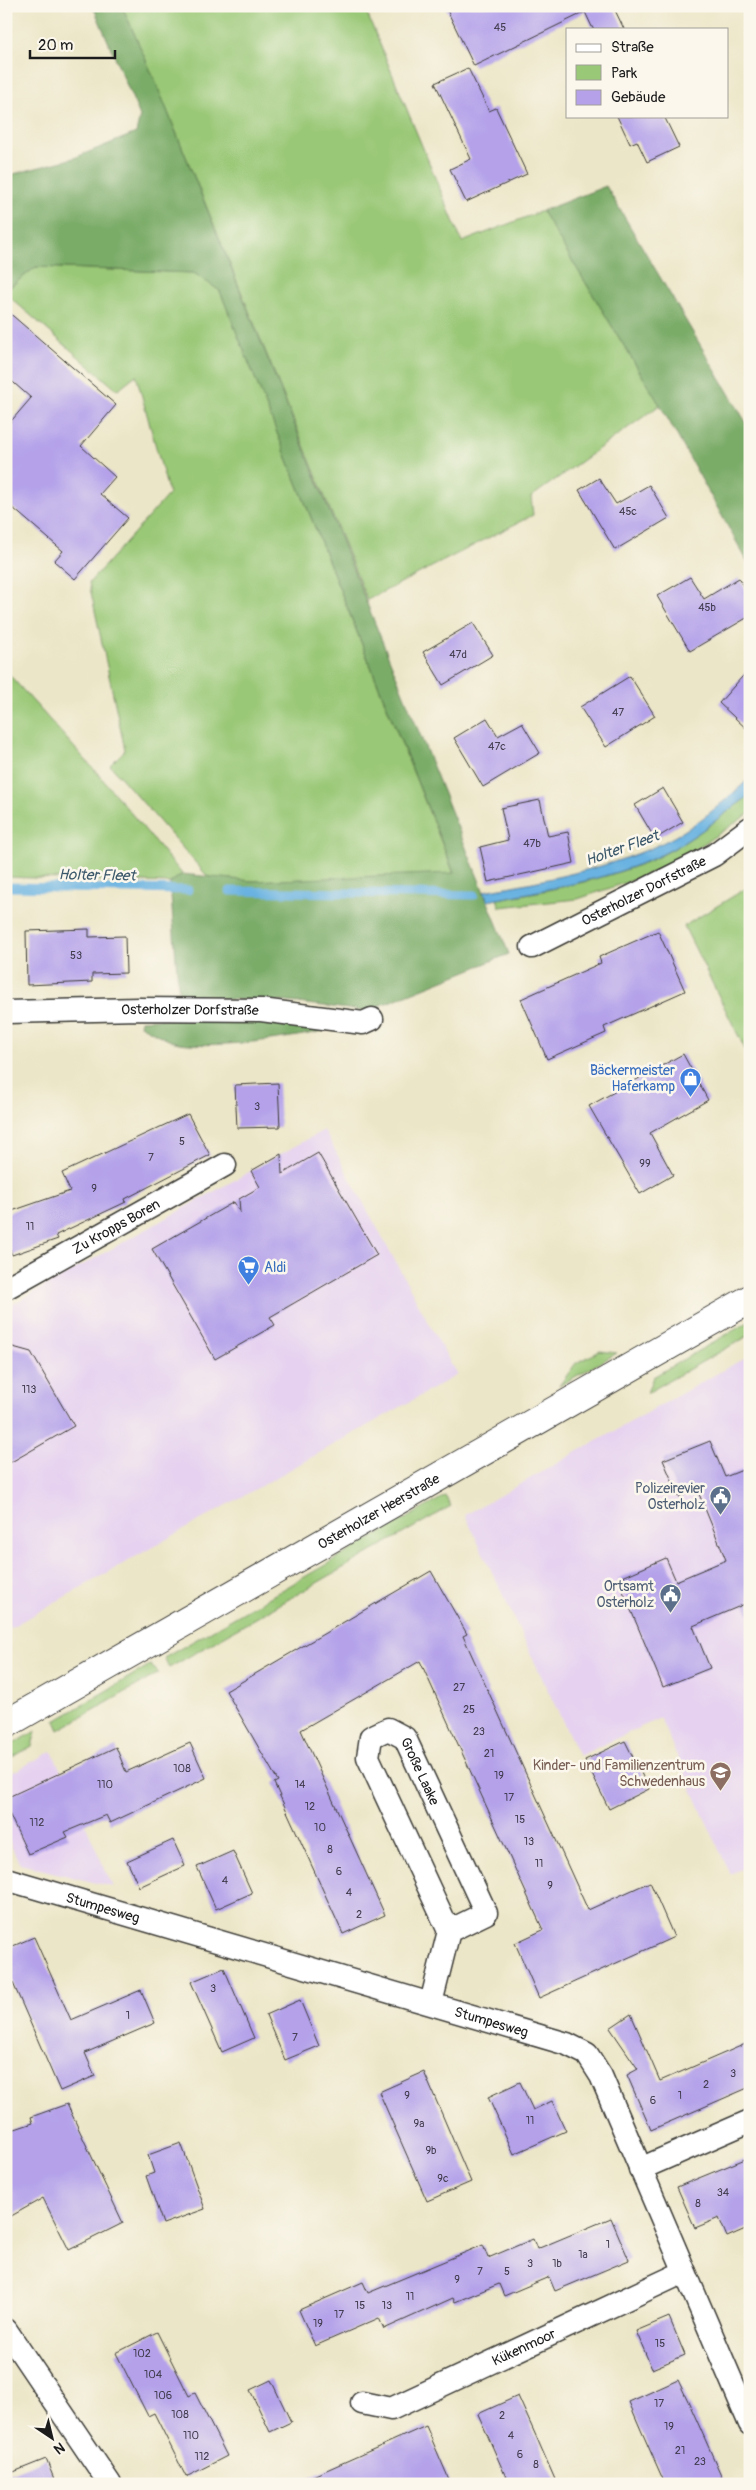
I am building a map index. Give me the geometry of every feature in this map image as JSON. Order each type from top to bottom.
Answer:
[{"type":"main road","name":"Osterholzer Heerstraße","points":[[6,1724],[750,1299]]},
{"type":"street","name":"Osterholzer Dorfstraße","points":[[532,947],[714,855],[750,828]]},
{"type":"street","name":"Osterholzer Dorfstraße","points":[[6,1012],[139,1009],[261,1010],[363,1023],[372,1019]]},
{"type":"street","name":"Zu Kropps Boren","points":[[6,1288],[225,1165]]},
{"type":"street","name":"Große Laake","points":[[388,1729],[405,1738],[486,1913],[449,1931],[368,1757],[371,1737],[388,1729]]},
{"type":"street","name":"Stumpesweg","points":[[6,1879],[431,2003],[567,2044],[587,2054],[601,2076],[750,2424]]},
{"type":"street","points":[[431,2003],[449,1931]]},
{"type":"street","points":[[640,2169],[750,2121]]},
{"type":"street","name":"Kükenmoor","points":[[362,2402],[391,2410],[684,2272]]},
{"type":"street","points":[[6,2330],[110,2484]]},
{"type":"shaded area","points":[[324,1130],[457,1375],[6,1630],[6,1308]]},
{"type":"shaded area","points":[[750,1355],[750,1865],[730,1874],[660,1718],[579,1756],[465,1515]]},
{"type":"shaded area","points":[[52,1751],[113,1887],[20,1864],[6,1835],[6,1776]]},
{"type":"green space","points":[[93,6],[122,6],[156,83],[509,954],[366,1011],[289,1002],[179,997],[170,883],[182,874],[252,881],[454,873],[220,291],[194,273],[36,267],[6,290],[6,176],[74,158],[136,133],[140,116]]},
{"type":"green space","points":[[122,6],[364,6],[462,242],[542,211],[660,405],[531,497],[533,515],[367,600],[156,83]]},
{"type":"green space","points":[[606,186],[750,429],[750,566],[660,405],[542,211]]},
{"type":"green space","points":[[36,267],[194,273],[220,291],[454,874],[252,881],[208,877],[110,765],[125,750],[89,583],[169,494],[136,375],[117,390],[6,294],[6,290]]},
{"type":"green space","points":[[6,671],[99,775],[182,874],[170,883],[6,877]]},
{"type":"green space","points":[[750,795],[750,813],[673,864],[578,899],[500,907],[497,899],[602,877],[623,871],[662,855],[696,835]]},
{"type":"green space","points":[[750,886],[750,1059],[684,926]]},
{"type":"green space","points":[[141,1020],[330,1023],[334,1028],[277,1039],[205,1045],[171,1041],[140,1025]]},
{"type":"green space","points":[[750,1321],[750,1335],[647,1393],[653,1377]]},
{"type":"green space","points":[[600,1351],[617,1353],[559,1386],[576,1363]]},
{"type":"green space","points":[[445,1496],[451,1506],[169,1668],[164,1658]]},
{"type":"green space","points":[[150,1665],[159,1673],[59,1730],[55,1721]]},
{"type":"green space","points":[[36,1731],[32,1746],[6,1761],[6,1748]]},
{"type":"water","points":[[750,778],[750,795],[696,835],[661,855],[598,878],[488,901],[484,891],[587,870],[639,853],[662,843],[701,819]]},
{"type":"building","points":[[445,6],[613,6],[624,28],[593,28],[585,12],[474,66]]},
{"type":"building","points":[[468,68],[489,111],[496,108],[527,174],[466,202],[450,169],[471,159],[435,83]]},
{"type":"building","points":[[618,118],[665,118],[679,147],[647,162],[637,141],[630,144]]},
{"type":"building","points":[[6,310],[116,405],[81,446],[115,477],[100,494],[128,518],[75,579],[54,561],[63,551],[6,502],[6,427],[31,398],[6,376]]},
{"type":"building","points":[[599,478],[616,504],[649,485],[669,518],[615,550],[579,490]]},
{"type":"building","points":[[690,577],[704,599],[739,578],[750,597],[750,616],[690,651],[657,596]]},
{"type":"building","points":[[473,623],[493,655],[443,685],[423,652]]},
{"type":"building","points":[[750,668],[750,732],[719,703]]},
{"type":"building","points":[[630,676],[655,716],[606,747],[580,707]]},
{"type":"building","points":[[487,718],[498,736],[522,723],[540,753],[483,787],[454,738]]},
{"type":"building","points":[[663,788],[683,822],[655,839],[635,805]]},
{"type":"building","points":[[540,800],[548,836],[568,832],[574,863],[488,882],[480,847],[508,840],[501,808]]},
{"type":"building","points":[[89,929],[89,937],[125,936],[126,973],[92,974],[92,982],[27,985],[26,931]]},
{"type":"building","points":[[658,931],[685,991],[604,1027],[606,1033],[547,1059],[521,999],[601,963],[599,957]]},
{"type":"building","points":[[683,1054],[708,1100],[650,1133],[673,1175],[640,1194],[589,1106]]},
{"type":"building","points":[[278,1083],[280,1127],[237,1128],[235,1085]]},
{"type":"building","points":[[188,1114],[210,1155],[125,1199],[126,1202],[56,1235],[58,1239],[12,1255],[6,1240],[6,1213],[70,1191],[62,1173]]},
{"type":"building","name":"Aldi","points":[[318,1153],[377,1255],[270,1317],[275,1325],[215,1359],[152,1249],[234,1202],[240,1213],[239,1199],[260,1187],[251,1171],[281,1154],[282,1174]]},
{"type":"building","points":[[6,1345],[31,1352],[74,1426],[6,1465]]},
{"type":"building","points":[[710,1441],[725,1477],[750,1467],[750,1615],[745,1604],[693,1626],[710,1668],[663,1687],[618,1579],[666,1558],[676,1581],[726,1560],[697,1489],[679,1497],[663,1460]]},
{"type":"building","points":[[431,1571],[467,1634],[463,1636],[588,1910],[650,1882],[674,1937],[539,1998],[515,1943],[543,1930],[420,1661],[301,1730],[385,1915],[343,1934],[274,1783],[278,1781],[226,1691]]},
{"type":"building","points":[[625,1741],[649,1789],[609,1809],[585,1760]]},
{"type":"building","points":[[190,1743],[206,1778],[110,1823],[106,1815],[65,1832],[68,1837],[28,1854],[6,1807],[6,1798],[116,1747],[126,1772]]},
{"type":"building","points":[[173,1840],[185,1866],[139,1887],[127,1861]]},
{"type":"building","points":[[233,1851],[252,1893],[216,1909],[197,1867]]},
{"type":"building","points":[[34,1937],[71,2020],[141,1990],[155,2023],[85,2053],[95,2076],[60,2091],[6,1967],[6,1949]]},
{"type":"building","points":[[224,1968],[254,2038],[222,2052],[191,1982]]},
{"type":"building","points":[[300,2000],[319,2046],[285,2060],[266,2015]]},
{"type":"building","points":[[631,2014],[660,2081],[750,2042],[750,2087],[651,2130],[627,2075],[638,2069],[610,2028]]},
{"type":"building","points":[[424,2072],[471,2182],[427,2201],[379,2092]]},
{"type":"building","points":[[520,2082],[533,2110],[552,2101],[566,2131],[514,2154],[488,2097]]},
{"type":"building","points":[[67,2104],[123,2223],[69,2250],[43,2198],[6,2219],[6,2132],[33,2123],[31,2117]]},
{"type":"building","points":[[181,2143],[205,2209],[163,2224],[146,2176],[154,2173],[148,2155]]},
{"type":"building","points":[[750,2157],[750,2227],[727,2237],[719,2218],[695,2228],[677,2187]]},
{"type":"building","points":[[611,2218],[629,2260],[555,2291],[549,2277],[504,2296],[499,2284],[455,2302],[453,2298],[384,2329],[379,2318],[315,2346],[299,2310],[363,2282],[368,2293],[483,2245],[488,2258],[533,2239],[537,2249]]},
{"type":"building","points":[[669,2317],[685,2355],[652,2369],[636,2331]]},
{"type":"building","points":[[157,2332],[189,2396],[195,2393],[227,2456],[186,2477],[154,2413],[148,2416],[116,2353]]},
{"type":"building","points":[[271,2380],[291,2422],[270,2432],[250,2390]]},
{"type":"building","points":[[678,2380],[725,2484],[665,2484],[629,2402]]},
{"type":"building","points":[[518,2396],[557,2484],[509,2484],[478,2414]]},
{"type":"building","points":[[426,2426],[451,2484],[295,2484],[392,2441]]},
{"type":"building","points":[[46,2459],[56,2484],[6,2484],[6,2475]]},
{"type":"waterway","name":"Holter Fleet","points":[[6,887],[188,890]]},
{"type":"waterway","name":"Holter Fleet","points":[[230,891],[474,895]]},
{"type":"place","name":"Bäckermeister Haferkamp","points":[[691,1097]]},
{"type":"place","name":"Aldi","points":[[248,1286]]},
{"type":"place","name":"Polizeirevier Osterholz","points":[[721,1515]]},
{"type":"place","name":"Ortsamt Osterholz","points":[[670,1613]]},
{"type":"place","name":"Kinder- und Familienzentrum Schwedenhaus","points":[[721,1792]]}]
